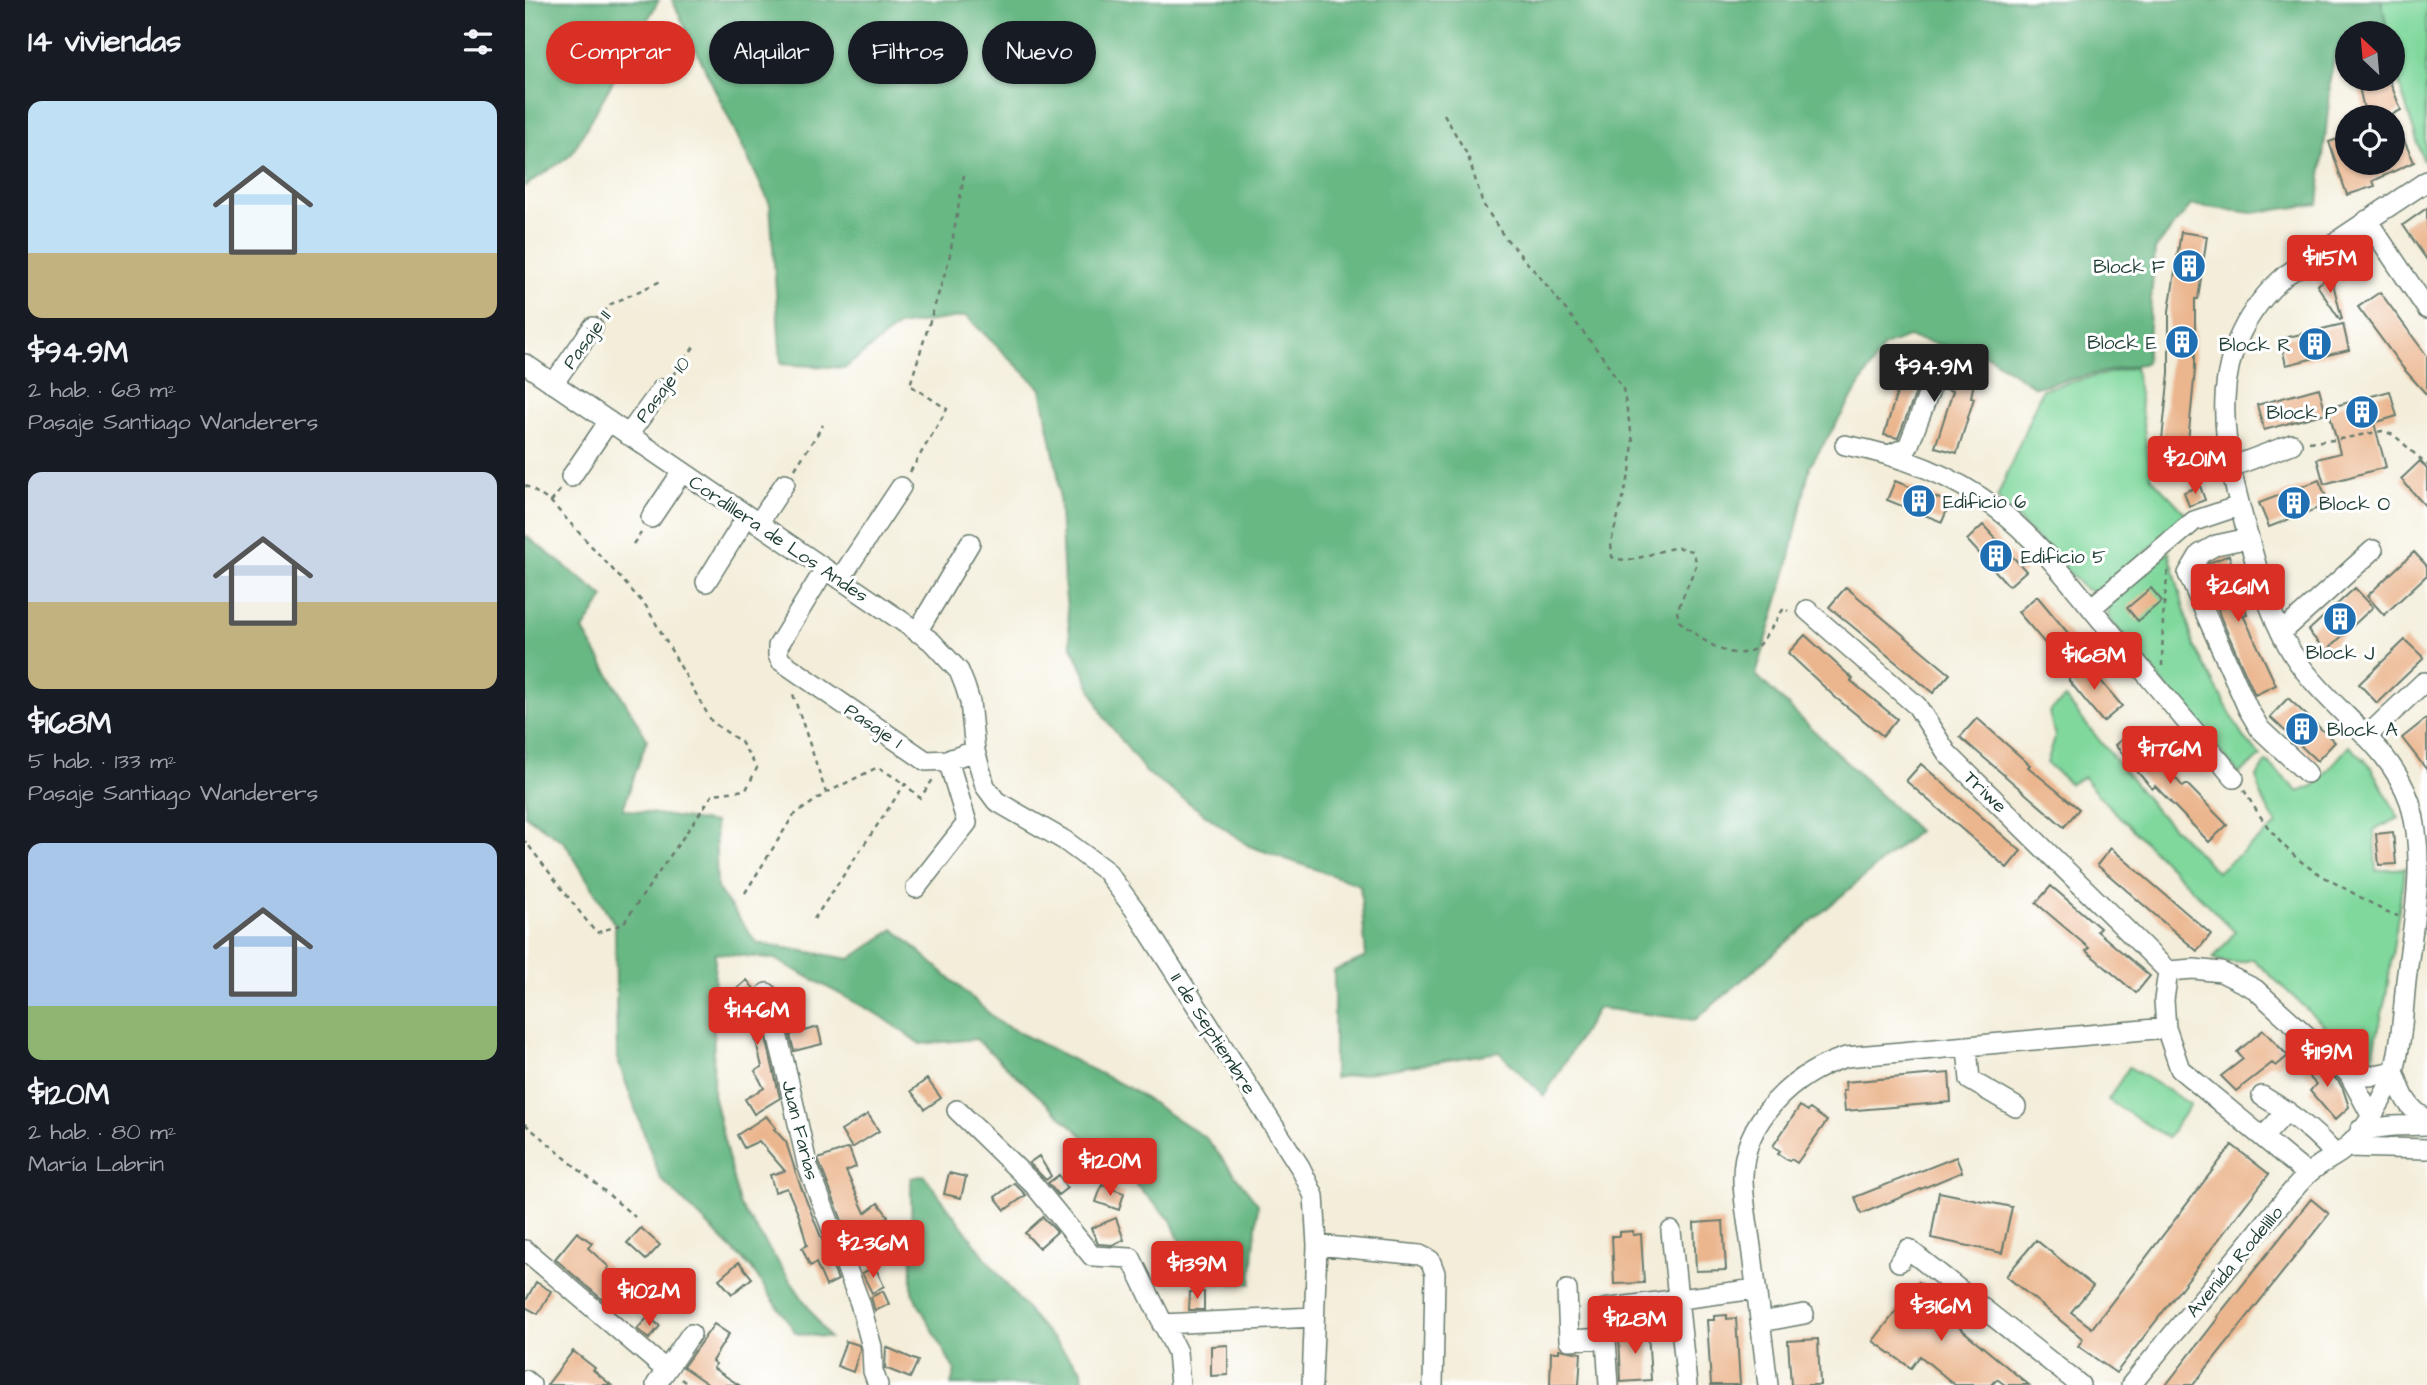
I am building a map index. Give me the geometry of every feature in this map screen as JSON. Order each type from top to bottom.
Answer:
[{"type":"street","points":[[2427,181],[2286,275],[2267,292],[2243,326],[2234,345],[2224,385],[2225,431],[2239,506],[2281,633],[2301,666],[2384,754],[2402,782],[2415,817],[2419,872],[2394,1071],[2409,1105],[2418,1115],[2427,1119]]},
{"type":"street","points":[[2367,220],[2427,309]]},
{"type":"street","name":"Pasaje 11","points":[[553,384],[593,327]]},
{"type":"street","name":"Cordillera de Los Andes","points":[[525,364],[930,641],[959,671],[970,702],[975,751]]},
{"type":"street","name":"Pasaje 10","points":[[628,435],[662,389]]},
{"type":"street","points":[[1889,455],[1908,447],[1930,390]]},
{"type":"street","points":[[571,477],[609,422]]},
{"type":"street","points":[[2231,467],[2292,444]]},
{"type":"street","points":[[1845,445],[1889,455],[1955,482],[2015,523],[2091,608],[2234,778]]},
{"type":"street","points":[[651,519],[682,472]]},
{"type":"street","points":[[706,582],[785,483]]},
{"type":"street","points":[[781,661],[778,646],[901,486]]},
{"type":"street","points":[[2091,608],[2194,521],[2239,506]]},
{"type":"street","points":[[2249,538],[2216,545],[2200,554],[2188,574],[2248,709],[2260,729],[2307,773]]},
{"type":"street","points":[[917,632],[970,543]]},
{"type":"street","points":[[2281,633],[2373,550]]},
{"type":"street","name":"Triwe","points":[[1807,610],[1917,706],[1947,753],[2168,971]]},
{"type":"street","name":"Pasaje 1","points":[[781,661],[926,761],[948,760],[975,751]]},
{"type":"street","points":[[2367,736],[2424,682]]},
{"type":"street","name":"11 de Septiembre","points":[[975,751],[985,786],[996,800],[1064,840],[1106,871],[1135,910],[1300,1167],[1314,1196],[1317,1245],[1312,1385]]},
{"type":"street","points":[[916,888],[967,823],[948,760]]},
{"type":"street","points":[[2307,1174],[2180,1069],[2166,1028],[2164,1000],[2168,971],[2194,968],[2245,982],[2349,1074],[2366,1123],[2393,1126],[2427,1125]]},
{"type":"street","name":"Juan Farias","points":[[767,993],[807,1164],[860,1303],[872,1347],[873,1371],[878,1385]]},
{"type":"street","points":[[1767,1385],[1743,1180],[1748,1153],[1758,1128],[1778,1098],[1816,1069],[1846,1057],[2166,1028]]},
{"type":"street","points":[[1967,1048],[1970,1080],[2016,1107]]},
{"type":"street","points":[[2349,1074],[2370,1076],[2394,1071]]},
{"type":"street","name":"Avenida Rodelillo","points":[[2131,1385],[2307,1174],[2341,1151],[2366,1123],[2381,1101],[2394,1071]]},
{"type":"street","points":[[2262,1096],[2341,1151],[2427,1149]]},
{"type":"street","points":[[957,1110],[1034,1185],[1092,1256],[1131,1258],[1177,1352],[1180,1385]]},
{"type":"street","points":[[2263,1138],[2287,1111]]},
{"type":"street","points":[[1671,1231],[1687,1385]]},
{"type":"street","points":[[1317,1245],[1420,1255],[1430,1260],[1435,1273],[1433,1385]]},
{"type":"street","points":[[525,1250],[661,1377],[691,1334]]},
{"type":"street","points":[[1899,1262],[1908,1250],[2080,1385]]},
{"type":"street","points":[[1609,1385],[1604,1309],[1756,1289]]},
{"type":"street","points":[[1567,1290],[1569,1340],[1606,1338]]},
{"type":"street","points":[[1761,1322],[1804,1314]]},
{"type":"street","points":[[1162,1324],[1314,1317]]},
{"type":"street","points":[[525,1380],[531,1385]]},
{"type":"path","points":[[1444,114],[1468,156],[1489,215],[1605,360],[1623,389],[1633,442],[1630,472],[1611,542],[1612,557],[1620,560],[1677,547],[1692,551],[1697,563],[1677,611],[1679,621],[1729,653],[1743,653],[1756,648],[1784,608],[1800,619],[1807,610]]},
{"type":"path","points":[[901,486],[947,410],[910,385],[949,260],[964,175]]},
{"type":"path","name":"Pasaje 11","points":[[593,327],[609,305],[661,281]]},
{"type":"path","name":"Pasaje 10","points":[[662,389],[696,344]]},
{"type":"path","points":[[785,483],[823,425]]},
{"type":"path","points":[[2292,444],[2335,440],[2382,430],[2394,435],[2427,465]]},
{"type":"path","points":[[525,485],[551,502],[646,606],[712,722],[741,742],[757,768],[746,790],[713,794],[623,924],[596,933],[525,841]]},
{"type":"path","points":[[2161,673],[2168,564]]},
{"type":"path","points":[[781,661],[826,793]]},
{"type":"path","points":[[745,893],[793,816],[826,793],[879,767],[905,784],[920,798],[948,760]]},
{"type":"path","points":[[2234,778],[2276,837],[2290,852],[2311,868],[2385,912],[2401,917]]},
{"type":"path","points":[[814,919],[905,784]]},
{"type":"path","points":[[525,1124],[635,1217]]},
{"type":"green space","points":[[525,0],[659,0],[647,21],[546,21],[546,84],[611,84],[571,155],[525,186]]},
{"type":"green space","points":[[672,0],[2381,0],[2385,21],[2335,21],[2335,55],[2329,84],[2318,204],[2252,213],[2191,205],[2155,249],[2146,363],[2035,387],[1988,356],[1908,337],[1884,346],[1810,466],[1788,566],[1756,675],[1918,831],[1695,1020],[1598,1008],[1544,1096],[1499,1052],[1334,1078],[1334,971],[1366,957],[1360,885],[1249,846],[1146,772],[1104,717],[1071,644],[1064,582],[1058,475],[1041,389],[966,316],[898,326],[845,368],[781,364],[770,204],[712,84],[834,84],[834,21],[709,21],[709,77],[695,48],[695,21],[682,21]]},
{"type":"green space","points":[[2381,0],[2427,0],[2423,160],[2401,91],[2405,91],[2405,21],[2385,21]]},
{"type":"green space","points":[[2135,367],[2151,477],[2188,516],[2099,592],[2085,589],[1997,498],[2042,389]]},
{"type":"green space","points":[[525,535],[604,597],[583,630],[647,739],[623,809],[715,823],[717,888],[757,943],[850,959],[894,929],[1000,1023],[1129,1088],[1206,1138],[1258,1204],[1251,1284],[1196,1283],[1171,1220],[1126,1175],[976,1039],[920,1044],[881,1016],[775,959],[715,953],[713,1094],[739,1204],[829,1338],[796,1333],[751,1268],[660,1178],[617,1058],[615,925],[565,843],[525,815]]},
{"type":"green space","points":[[2169,552],[2194,646],[2243,737],[2261,756],[2239,774],[2108,617],[2109,603]]},
{"type":"green space","points":[[2065,698],[2155,809],[2217,872],[2277,825],[2261,797],[2257,777],[2266,761],[2299,792],[2315,785],[2349,746],[2369,764],[2399,818],[2374,830],[2376,871],[2405,868],[2386,996],[2371,1064],[2367,1066],[2253,959],[2233,962],[2213,959],[2235,932],[2096,793],[2084,777],[2070,784],[2047,763],[2055,737],[2049,712]]},
{"type":"green space","points":[[2129,1067],[2190,1104],[2168,1138],[2108,1100]]},
{"type":"green space","points":[[924,1175],[1019,1300],[1082,1370],[1083,1385],[951,1385],[955,1371],[912,1292],[911,1178]]},
{"type":"building","points":[[2360,91],[2394,91],[2399,105],[2363,105]]},
{"type":"building","points":[[2335,140],[2335,160],[2329,142]]},
{"type":"building","points":[[2405,143],[2414,162],[2405,166]]},
{"type":"building","points":[[2340,175],[2386,175],[2373,181],[2375,186],[2347,195]]},
{"type":"building","points":[[2427,208],[2427,260],[2403,225]]},
{"type":"building","points":[[2181,232],[2207,236],[2198,299],[2195,299],[2195,370],[2187,452],[2161,449],[2169,373],[2169,311]]},
{"type":"building","points":[[2331,276],[2342,319],[2340,320],[2317,285]]},
{"type":"building","points":[[2380,292],[2427,356],[2427,395],[2403,368],[2358,307]]},
{"type":"building","name":"Block R","points":[[2343,324],[2349,350],[2286,365],[2280,339]]},
{"type":"building","points":[[1906,363],[1975,378],[1971,397],[1974,398],[1957,453],[1935,447],[1953,391],[1942,388],[1934,378],[1927,378],[1919,385],[1898,438],[1884,435]]},
{"type":"building","points":[[2319,388],[2326,413],[2264,430],[2257,405]]},
{"type":"building","points":[[2390,391],[2397,416],[2374,423],[2386,467],[2324,484],[2317,459],[2340,453],[2328,408]]},
{"type":"building","points":[[2420,461],[2427,469],[2427,508],[2401,479]]},
{"type":"building","name":"Block O","points":[[2319,480],[2329,504],[2269,527],[2259,503]]},
{"type":"building","name":"Edificio 6","points":[[1895,481],[1950,503],[1942,522],[1887,500]]},
{"type":"building","points":[[2200,486],[2205,500],[2189,506],[2184,492]]},
{"type":"building","name":"Edificio 5","points":[[1983,525],[2026,571],[2009,586],[1967,540]]},
{"type":"building","points":[[2414,552],[2427,566],[2427,575],[2384,615],[2367,596]]},
{"type":"building","points":[[2229,555],[2247,614],[2243,615],[2276,685],[2255,695],[2220,616],[2206,568],[2209,563]]},
{"type":"building","points":[[1846,587],[1950,674],[1933,693],[1829,607]]},
{"type":"building","points":[[2151,588],[2162,601],[2138,621],[2127,608]]},
{"type":"building","name":"Block J","points":[[2355,588],[2373,607],[2326,651],[2308,631]]},
{"type":"building","points":[[2037,596],[2073,639],[2055,655],[2018,612]]},
{"type":"building","points":[[1805,635],[1853,679],[1851,681],[1897,719],[1883,736],[1836,698],[1788,653]]},
{"type":"building","points":[[2405,640],[2424,658],[2377,703],[2359,684]]},
{"type":"building","points":[[2085,662],[2122,706],[2103,722],[2069,681],[2069,676]]},
{"type":"building","name":"Block A","points":[[2288,698],[2335,742],[2317,761],[2270,717]]},
{"type":"building","points":[[1977,718],[2030,765],[2028,767],[2079,809],[2064,827],[1960,737]]},
{"type":"building","points":[[2427,718],[2427,770],[2402,738]]},
{"type":"building","points":[[2134,729],[2183,787],[2187,784],[2227,825],[2209,842],[2155,786],[2152,789],[2115,745]]},
{"type":"building","points":[[1921,764],[2021,851],[2007,868],[1906,781]]},
{"type":"building","points":[[2393,832],[2396,864],[2379,865],[2376,834]]},
{"type":"building","points":[[2111,848],[2211,934],[2197,951],[2097,865]]},
{"type":"building","points":[[2051,886],[2100,928],[2097,931],[2150,976],[2136,993],[2086,951],[2089,948],[2036,903]]},
{"type":"building","points":[[747,980],[755,990],[780,1098],[754,1114],[745,1099],[764,1088],[755,1071],[762,1067],[752,1025],[739,1028],[735,1013],[743,1011],[730,995]]},
{"type":"building","points":[[818,1027],[822,1044],[794,1051],[790,1035]]},
{"type":"building","points":[[2263,1030],[2288,1056],[2276,1066],[2272,1063],[2236,1091],[2221,1076],[2243,1059],[2237,1052]]},
{"type":"building","points":[[2313,1058],[2343,1089],[2349,1107],[2335,1120],[2310,1091],[2316,1084],[2302,1070]]},
{"type":"building","points":[[1949,1073],[1951,1102],[1845,1111],[1845,1082]]},
{"type":"building","points":[[927,1079],[941,1098],[925,1109],[911,1091]]},
{"type":"building","points":[[1800,1106],[1808,1111],[1810,1109],[1827,1121],[1797,1163],[1778,1154],[1780,1151],[1773,1146]]},
{"type":"building","points":[[868,1114],[879,1131],[852,1148],[841,1131]]},
{"type":"building","points":[[766,1116],[786,1142],[838,1280],[826,1286],[816,1263],[810,1266],[802,1248],[807,1245],[787,1188],[775,1192],[770,1175],[785,1171],[759,1141],[744,1148],[737,1135]]},
{"type":"building","points":[[2232,1145],[2269,1174],[2116,1373],[2078,1346],[2083,1339],[2006,1276],[2036,1240],[2093,1286],[2071,1312],[2092,1328]]},
{"type":"building","points":[[849,1148],[856,1167],[846,1171],[865,1213],[878,1203],[888,1216],[852,1243],[818,1159]]},
{"type":"building","points":[[1039,1156],[1051,1176],[1046,1180],[1029,1163]]},
{"type":"building","points":[[1956,1157],[1962,1172],[1861,1214],[1855,1197]]},
{"type":"building","points":[[949,1173],[966,1177],[961,1198],[944,1194]]},
{"type":"building","points":[[1059,1175],[1067,1188],[1058,1195],[1048,1183]]},
{"type":"building","points":[[1014,1183],[1026,1195],[1005,1210],[995,1197]]},
{"type":"building","points":[[1102,1185],[1124,1193],[1119,1210],[1096,1202]]},
{"type":"building","points":[[1939,1192],[2012,1207],[2002,1253],[1931,1238]]},
{"type":"building","points":[[2311,1199],[2329,1214],[2193,1385],[2166,1385],[2217,1317]]},
{"type":"building","points":[[1043,1217],[1057,1232],[1039,1248],[1025,1233]]},
{"type":"building","points":[[1116,1218],[1124,1240],[1112,1245],[1098,1244],[1091,1228]]},
{"type":"building","points":[[1723,1221],[1726,1270],[1696,1271],[1694,1223]]},
{"type":"building","points":[[641,1228],[660,1245],[646,1260],[627,1243]]},
{"type":"building","points":[[1633,1231],[1633,1235],[1641,1234],[1644,1283],[1614,1284],[1612,1236]]},
{"type":"building","points":[[577,1232],[592,1243],[588,1248],[609,1267],[607,1269],[620,1282],[604,1301],[555,1259]]},
{"type":"building","points":[[739,1262],[752,1278],[732,1294],[719,1279]]},
{"type":"building","points":[[875,1267],[884,1286],[872,1293],[862,1273]]},
{"type":"building","points":[[536,1282],[551,1291],[538,1314],[525,1307]]},
{"type":"building","points":[[1919,1282],[1956,1310],[1949,1319],[2029,1385],[2005,1385],[1997,1379],[1992,1385],[1955,1385],[1920,1356],[1911,1368],[1873,1341]]},
{"type":"building","points":[[883,1291],[889,1304],[875,1311],[871,1297]]},
{"type":"building","points":[[1190,1292],[1204,1292],[1204,1310],[1189,1310]]},
{"type":"building","points":[[1727,1315],[1727,1319],[1736,1318],[1740,1385],[1711,1385],[1707,1320],[1714,1320],[1714,1316]]},
{"type":"building","points":[[648,1317],[660,1326],[649,1339],[637,1329]]},
{"type":"building","points":[[714,1324],[729,1334],[712,1361],[716,1364],[713,1368],[739,1385],[709,1385],[683,1367]]},
{"type":"building","points":[[1627,1329],[1648,1332],[1651,1380],[1621,1382],[1619,1333],[1627,1333]]},
{"type":"building","points":[[1818,1339],[1820,1385],[1791,1385],[1788,1341]]},
{"type":"building","points":[[846,1341],[859,1345],[860,1349],[853,1372],[837,1366]]},
{"type":"building","points":[[1228,1345],[1228,1375],[1211,1376],[1211,1346]]},
{"type":"building","points":[[886,1347],[918,1361],[910,1378],[885,1368]]},
{"type":"building","points":[[1559,1349],[1581,1353],[1579,1385],[1550,1385],[1551,1352],[1559,1352]]},
{"type":"building","points":[[573,1351],[595,1368],[593,1370],[611,1385],[547,1385]]},
{"type":"place","name":"Block F","points":[[2189,266]]},
{"type":"place","name":"Block E","points":[[2182,342]]},
{"type":"place","name":"Block R","points":[[2315,344]]},
{"type":"place","name":"Block P","points":[[2362,412]]},
{"type":"place","name":"Edificio 6","points":[[1919,501]]},
{"type":"place","name":"Block O","points":[[2294,503]]},
{"type":"place","name":"Edificio 5","points":[[1996,556]]},
{"type":"place","name":"Block J","points":[[2340,619]]},
{"type":"place","name":"Block A","points":[[2302,729]]}]
